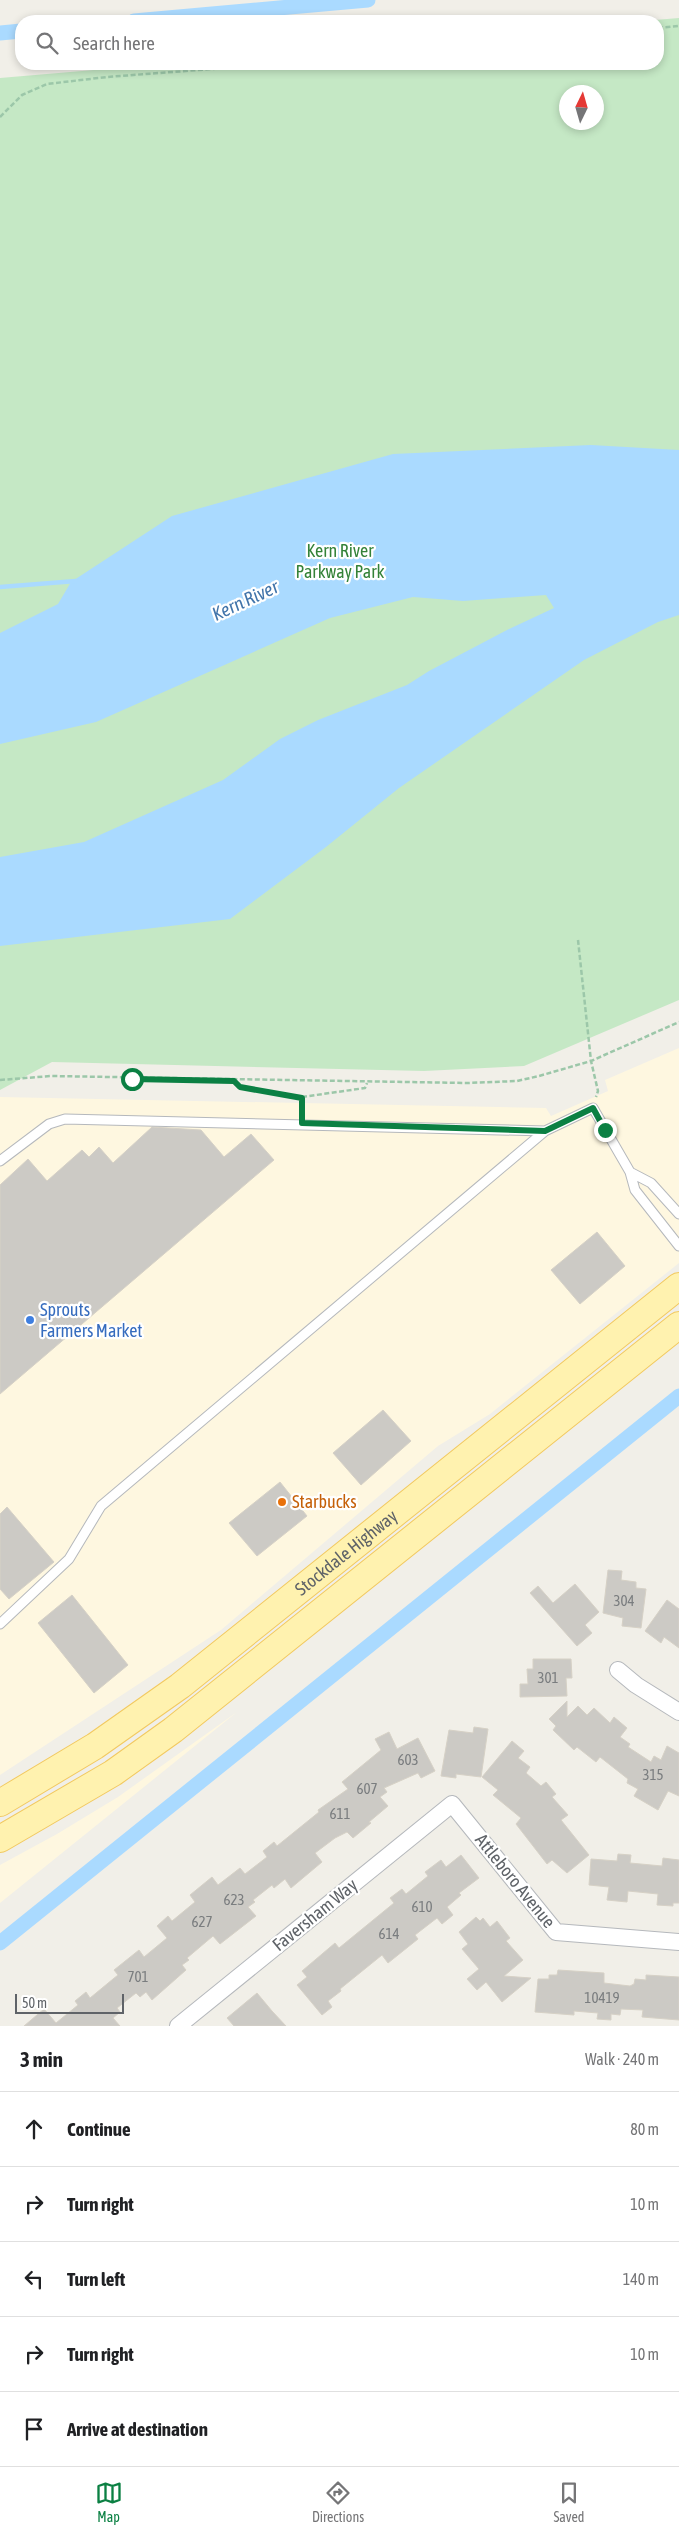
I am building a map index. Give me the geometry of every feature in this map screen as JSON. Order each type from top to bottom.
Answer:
[{"type":"main road","name":"Stockdale Highway","points":[[0,1803],[82,1755],[148,1709],[679,1286]]},
{"type":"main road","name":"Stockdale Highway","points":[[0,1839],[113,1774],[173,1730],[679,1325]]},
{"type":"main road","points":[[254,1666],[268,1636],[363,1557],[365,1551],[362,1540]]},
{"type":"street","points":[[618,1670],[636,1685],[679,1712]]},
{"type":"street","name":"Attleboro Avenue","points":[[452,1804],[556,1932],[679,1942]]},
{"type":"street","name":"Faversham Way","points":[[181,2025],[452,1804]]},
{"type":"lane","points":[[0,1624],[69,1559],[101,1506],[545,1131],[593,1108],[630,1172],[635,1190],[679,1246]]},
{"type":"lane","points":[[0,1161],[49,1124],[65,1119],[302,1123],[545,1131]]},
{"type":"lane","points":[[630,1172],[651,1183],[679,1214]]},
{"type":"path","points":[[664,27],[679,26]]},
{"type":"path","points":[[0,117],[22,95],[47,84],[107,76],[192,70]]},
{"type":"path","points":[[578,940],[591,1060],[598,1091],[593,1108]]},
{"type":"path","points":[[0,1080],[51,1076],[234,1081],[468,1083],[517,1081],[591,1060],[679,1022]]},
{"type":"path","points":[[234,1081],[240,1087],[302,1098],[365,1088],[367,1082]]},
{"type":"path","points":[[302,1098],[302,1123]]},
{"type":"shaded area","points":[[679,1048],[679,1263],[490,1414],[438,1446],[221,1630],[0,1775],[0,1097],[546,1108],[551,1116],[608,1091],[605,1080]]},
{"type":"shaded area","points":[[237,1712],[0,1903],[0,1865],[57,1834],[118,1797]]},
{"type":"green space","name":"Kern River Parkway Park","points":[[679,18],[679,1000],[524,1066],[424,1071],[52,1062],[0,1090],[0,78],[94,70],[664,70],[664,19]]},
{"type":"water","name":"Kern River","points":[[591,445],[679,450],[679,615],[658,622],[584,660],[399,788],[326,847],[230,919],[0,946],[0,857],[84,842],[223,780],[280,739],[318,720],[407,685],[429,671],[507,630],[554,608],[546,595],[463,601],[413,597],[330,618],[96,722],[0,744],[0,633],[58,604],[71,582],[172,516],[393,454]]},
{"type":"building","points":[[152,1127],[201,1130],[224,1157],[251,1134],[274,1160],[0,1394],[0,1185],[28,1159],[47,1181],[82,1150],[89,1157],[99,1147],[113,1163]]},
{"type":"building","points":[[597,1232],[625,1266],[580,1304],[551,1270]]},
{"type":"building","points":[[383,1410],[411,1441],[361,1485],[333,1453]]},
{"type":"building","points":[[280,1482],[307,1516],[257,1556],[229,1523]]},
{"type":"building","points":[[7,1507],[54,1562],[9,1599],[0,1589],[0,1514]]},
{"type":"building","points":[[608,1570],[622,1571],[621,1580],[636,1582],[636,1588],[646,1589],[641,1628],[622,1626],[623,1618],[603,1613]]},
{"type":"building","points":[[575,1584],[599,1612],[585,1625],[592,1633],[577,1646],[530,1593],[538,1586],[553,1603]]},
{"type":"building","points":[[72,1595],[128,1665],[94,1693],[38,1623]]},
{"type":"building","points":[[667,1600],[679,1609],[679,1648],[664,1637],[661,1643],[645,1631]]},
{"type":"building","points":[[533,1659],[571,1659],[572,1678],[566,1678],[567,1696],[520,1697],[520,1684],[528,1684],[527,1669],[533,1669]]},
{"type":"building","points":[[567,1701],[567,1717],[578,1706],[587,1715],[594,1708],[610,1723],[614,1717],[627,1728],[620,1737],[630,1744],[628,1747],[651,1762],[654,1756],[661,1760],[667,1746],[679,1753],[679,1796],[668,1791],[658,1810],[634,1796],[638,1789],[627,1783],[628,1779],[600,1757],[596,1762],[577,1747],[574,1750],[553,1730],[556,1726],[549,1719]]},
{"type":"building","points":[[474,1727],[488,1729],[481,1777],[456,1774],[456,1778],[441,1776],[449,1730],[473,1733]]},
{"type":"building","points":[[389,1732],[397,1749],[418,1738],[435,1771],[421,1778],[418,1773],[384,1788],[387,1792],[380,1797],[388,1806],[369,1822],[371,1823],[353,1838],[347,1832],[335,1838],[315,1853],[322,1862],[291,1888],[285,1879],[274,1888],[272,1885],[253,1900],[255,1902],[248,1907],[256,1916],[220,1944],[213,1936],[187,1958],[189,1960],[182,1965],[186,1970],[152,2000],[146,1992],[140,1997],[136,1993],[117,2008],[120,2012],[113,2018],[120,2026],[24,2026],[44,2009],[56,2023],[78,2005],[75,2001],[86,1992],[90,1998],[118,1975],[114,1970],[139,1950],[144,1957],[167,1938],[157,1926],[168,1916],[172,1921],[195,1902],[190,1895],[212,1877],[218,1885],[240,1868],[245,1874],[267,1857],[263,1851],[274,1842],[277,1846],[319,1812],[318,1810],[348,1789],[342,1782],[381,1750],[375,1739]]},
{"type":"building","points":[[512,1741],[524,1751],[518,1758],[530,1767],[526,1773],[541,1786],[546,1782],[556,1794],[552,1797],[568,1815],[561,1820],[589,1855],[567,1873],[552,1860],[547,1864],[516,1824],[521,1818],[493,1795],[498,1790],[482,1777]]},
{"type":"building","points":[[618,1854],[631,1855],[630,1863],[662,1866],[663,1858],[679,1860],[679,1903],[673,1903],[673,1906],[657,1905],[658,1894],[628,1891],[627,1902],[607,1900],[609,1887],[589,1885],[591,1859],[617,1861]]},
{"type":"building","points":[[461,1855],[479,1878],[459,1893],[461,1895],[447,1907],[453,1915],[442,1924],[437,1918],[415,1935],[418,1939],[388,1963],[382,1955],[328,2001],[332,2007],[322,2015],[297,1985],[307,1977],[302,1971],[335,1943],[339,1948],[394,1903],[390,1898],[402,1889],[406,1894],[428,1876],[425,1872],[441,1860],[446,1867]]},
{"type":"building","points":[[476,1917],[480,1921],[483,1918],[490,1927],[497,1921],[510,1938],[506,1941],[523,1960],[504,1976],[531,1978],[502,2002],[486,1982],[477,1990],[467,1979],[479,1969],[462,1949],[468,1944],[459,1932]]},
{"type":"building","points":[[558,1970],[604,1973],[604,1983],[630,1986],[634,1984],[635,1979],[646,1980],[646,1975],[679,1977],[679,2020],[642,2017],[643,2010],[621,2009],[620,2015],[611,2014],[611,2020],[597,2019],[598,2013],[574,2011],[574,2015],[535,2012],[538,1979],[549,1979],[549,1975],[557,1975]]},
{"type":"building","points":[[257,1993],[286,2026],[234,2026],[227,2018]]},
{"type":"waterway","points":[[201,15],[368,0]]},
{"type":"waterway","points":[[0,33],[15,32]]},
{"type":"waterway","points":[[0,587],[76,581]]},
{"type":"waterway","points":[[0,1943],[679,1396]]},
{"type":"place","name":"Sprouts Farmers Market","points":[[30,1320]]},
{"type":"place","name":"Starbucks","points":[[282,1502]]},
{"type":"route","points":[[132,1079],[234,1081],[240,1087],[302,1098],[302,1123],[545,1131],[593,1108],[605,1130]]}]
